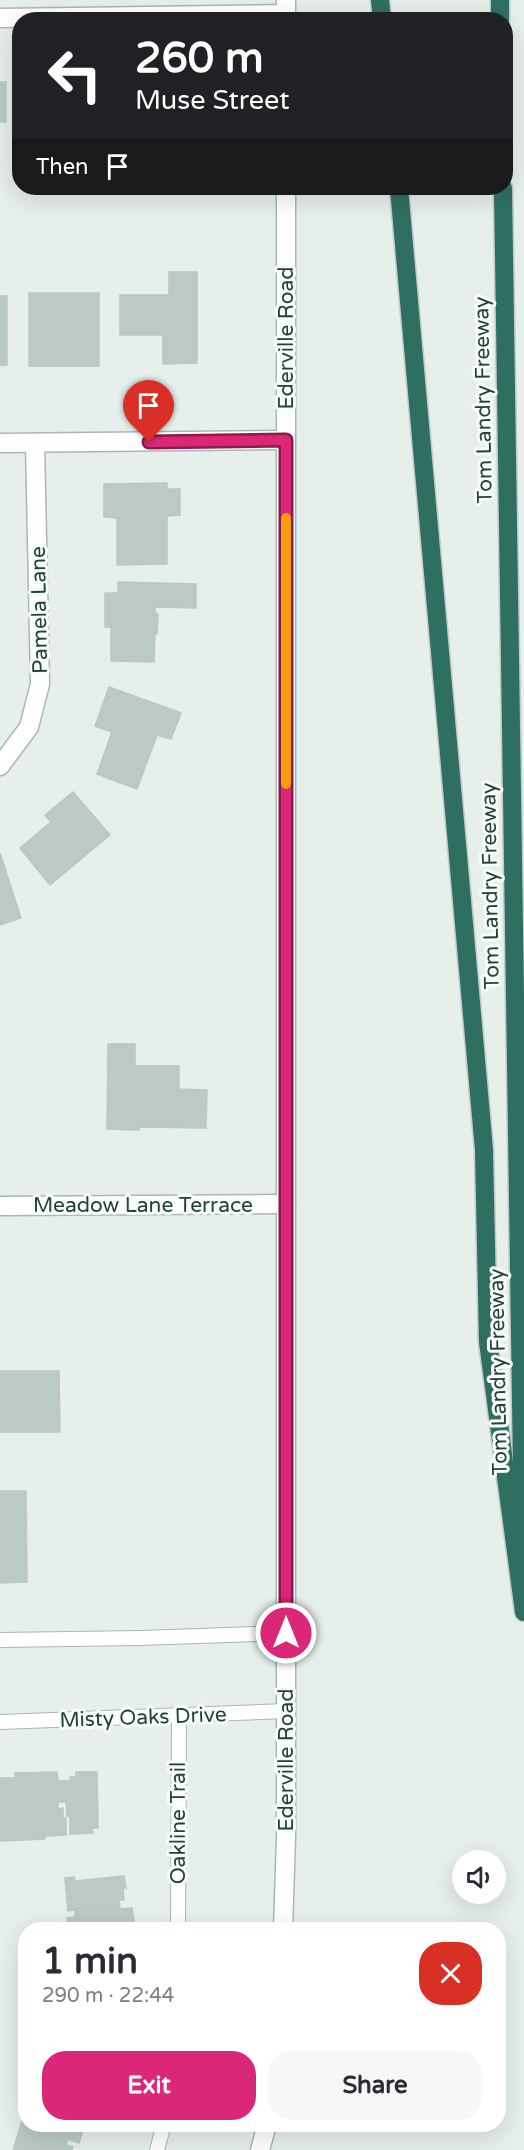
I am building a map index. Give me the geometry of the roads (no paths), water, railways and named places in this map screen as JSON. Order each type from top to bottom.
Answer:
[{"type":"highway","points":[[400,195],[484,1149],[489,1353],[524,1612]]},
{"type":"highway","name":"Tom Landry Freeway","points":[[503,195],[524,1583]]},
{"type":"street","points":[[245,12],[286,11]]},
{"type":"street","name":"Ederville Road","points":[[283,1922],[286,1838],[286,195]]},
{"type":"street","points":[[0,443],[286,440]]},
{"type":"street","name":"Pamela Lane","points":[[0,766],[29,727],[40,684],[35,443]]},
{"type":"street","name":"Meadow Lane Terrace","points":[[0,1206],[286,1204]]},
{"type":"street","points":[[260,2150],[265,2132]]},
{"type":"lane","points":[[0,1640],[286,1633]]},
{"type":"lane","name":"Misty Oaks Drive","points":[[0,1722],[286,1711]]},
{"type":"lane","name":"Oakline Trail","points":[[178,1922],[179,1716]]},
{"type":"lane","points":[[157,2150],[162,2132]]}]
